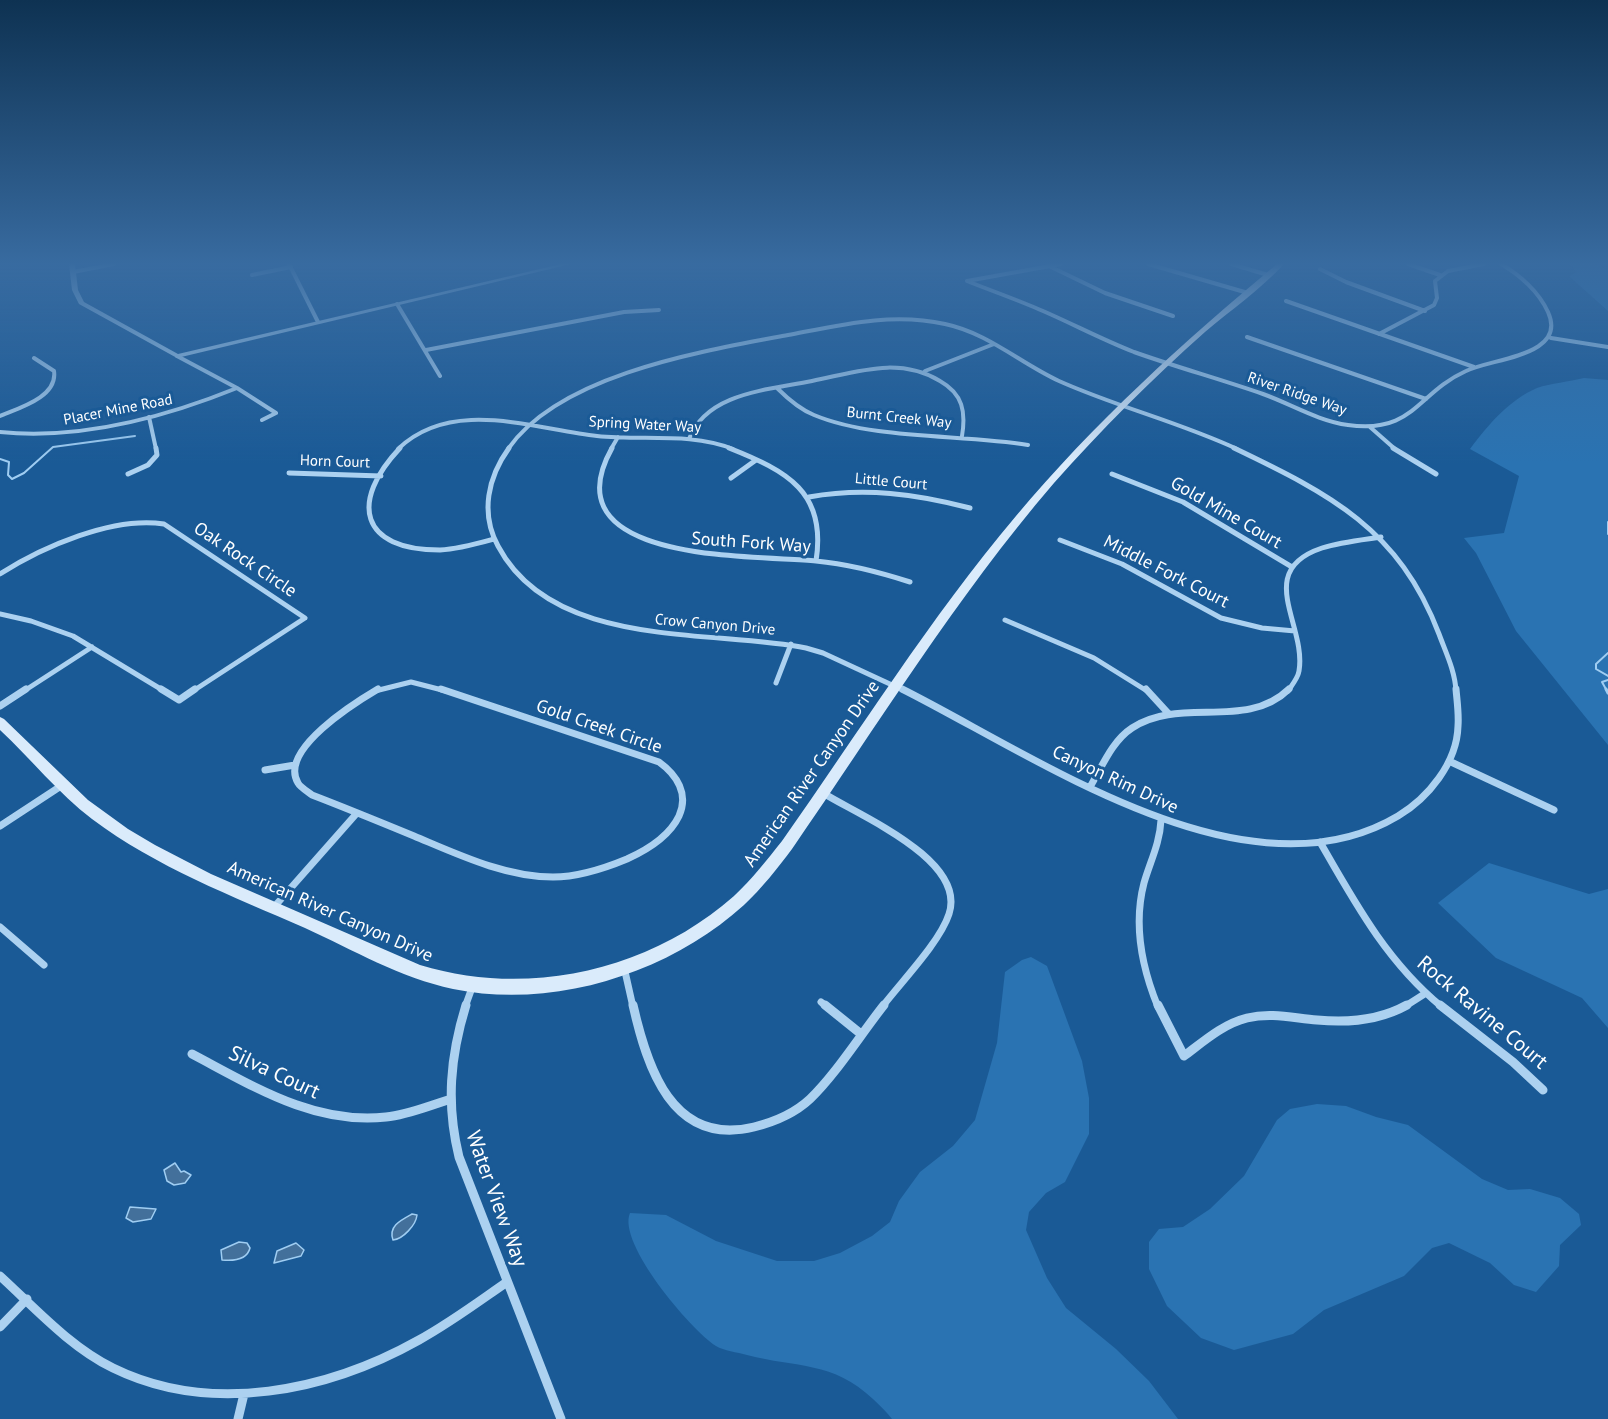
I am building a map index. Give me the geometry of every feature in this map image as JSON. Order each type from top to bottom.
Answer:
[{"type":"main road","name":"American River Canyon Drive","points":[[0,722],[61,786],[119,830],[157,853],[409,968],[436,977],[473,984],[536,986],[568,982],[624,968],[690,936],[739,900],[780,854],[986,560],[1030,504],[1121,405],[1205,330]]},
{"type":"street","points":[[130,330],[237,388],[276,413],[262,420]]},
{"type":"street","points":[[177,356],[284,330]]},
{"type":"street","points":[[414,330],[440,376]]},
{"type":"street","points":[[426,350],[523,330]]},
{"type":"street","name":"Crow Canyon Drive","points":[[814,330],[718,348],[627,373],[573,395],[529,425],[508,448],[491,479],[487,513],[494,539],[508,562],[530,585],[581,614],[656,633],[791,644],[840,660],[895,688]]},
{"type":"street","name":"Crow Canyon Drive","points":[[966,330],[1057,381],[1121,405]]},
{"type":"street","name":"River Ridge Way","points":[[1083,330],[1167,363],[1263,394],[1326,420],[1370,427],[1404,420],[1450,379],[1474,367],[1533,350],[1551,338]]},
{"type":"street","points":[[1368,330],[1443,353],[1474,367]]},
{"type":"street","points":[[1379,334],[1384,330]]},
{"type":"street","points":[[1554,330],[1551,338],[1608,347]]},
{"type":"street","points":[[1247,337],[1426,399]]},
{"type":"street","points":[[925,371],[994,344]]},
{"type":"street","points":[[0,416],[35,399],[53,386],[56,380],[54,371],[34,358]]},
{"type":"street","points":[[689,439],[697,423],[714,408],[742,396],[887,366],[910,367],[925,371],[953,390],[962,401],[965,413],[962,436]]},
{"type":"street","name":"Placer Mine Road","points":[[0,432],[23,435],[58,433],[149,417],[194,406],[237,388]]},
{"type":"street","name":"Burnt Creek Way","points":[[777,388],[790,402],[842,425],[962,436],[1028,445]]},
{"type":"street","name":"Canyon Rim Drive","points":[[895,688],[1090,788],[1161,820],[1191,830],[1253,842],[1320,842],[1368,832],[1408,812],[1438,785],[1451,762],[1458,731],[1459,705],[1448,650],[1412,577],[1382,537],[1340,504],[1246,453],[1121,405]]},
{"type":"street","points":[[129,474],[148,465],[157,455],[149,417]]},
{"type":"street","name":"Spring Water Way","points":[[494,539],[441,550],[416,548],[395,541],[377,529],[368,516],[369,501],[397,449],[414,437],[435,427],[482,419],[618,437],[689,439],[720,444],[786,476],[808,497],[820,525],[820,544],[816,561]]},
{"type":"street","points":[[1370,427],[1398,452],[1436,474]]},
{"type":"street","name":"South Fork Way","points":[[618,437],[603,464],[598,483],[604,505],[625,529],[652,542],[690,553],[816,561],[858,567],[910,582]]},
{"type":"street","points":[[731,478],[756,460]]},
{"type":"street","name":"Horn Court","points":[[289,473],[381,476]]},
{"type":"street","name":"Gold Mine Court","points":[[1112,474],[1149,485],[1189,504],[1292,567]]},
{"type":"street","name":"Little Court","points":[[808,497],[850,490],[880,491],[914,494],[970,508]]},
{"type":"street","name":"Oak Rock Circle","points":[[0,574],[40,552],[126,523],[154,521],[164,524],[305,618],[178,700],[92,647],[55,629],[0,614]]},
{"type":"street","points":[[1090,788],[1122,737],[1142,722],[1168,713],[1244,711],[1280,698],[1295,683],[1302,664],[1285,589],[1292,567],[1308,554],[1323,548],[1382,537]]},
{"type":"street","name":"Middle Fork Court","points":[[1060,540],[1122,564],[1221,618],[1262,628],[1295,631]]},
{"type":"street","points":[[1005,620],[1124,674],[1149,691],[1168,713]]},
{"type":"street","name":"Crow Canyon Drive","points":[[776,683],[791,644]]},
{"type":"street","points":[[0,706],[92,647]]},
{"type":"street","name":"Gold Creek Circle","points":[[418,683],[652,759],[666,767],[676,777],[683,798],[680,813],[672,828],[650,846],[611,866],[557,877],[525,875],[495,868],[357,813],[307,792],[297,783],[295,765],[299,752],[309,740],[365,697],[388,686],[418,683]]},
{"type":"street","points":[[1451,762],[1554,810]]},
{"type":"street","points":[[265,770],[295,765]]},
{"type":"street","points":[[0,826],[61,786]]},
{"type":"street","points":[[624,968],[652,1073],[662,1091],[692,1119],[721,1130],[753,1130],[774,1124],[793,1113],[810,1099],[946,924],[951,908],[950,889],[943,873],[924,852],[822,793]]},
{"type":"street","points":[[273,907],[357,813]]},
{"type":"street","points":[[1161,820],[1158,847],[1142,888],[1139,932],[1142,957],[1156,1004],[1184,1056],[1222,1027],[1247,1018],[1275,1015],[1332,1021],[1362,1020],[1402,1009],[1426,993]]},
{"type":"street","name":"Rock Ravine Court","points":[[1320,842],[1383,947],[1426,993],[1515,1062],[1543,1090]]},
{"type":"street","points":[[0,927],[44,965]]},
{"type":"street","name":"Water View Way","points":[[473,984],[451,1055],[448,1100],[459,1157],[561,1419]]},
{"type":"street","points":[[821,1002],[861,1034]]},
{"type":"street","name":"Silva Court","points":[[192,1054],[286,1102],[332,1117],[385,1117],[448,1100]]},
{"type":"street","points":[[0,1276],[83,1348],[133,1377],[180,1390],[244,1394],[293,1388],[335,1377],[376,1361],[443,1326],[507,1282]]},
{"type":"street","points":[[0,1327],[27,1299]]},
{"type":"street","points":[[238,1419],[244,1394]]},
{"type":"shaded area","points":[[1584,378],[1608,380],[1608,745],[1516,631],[1476,553],[1464,538],[1504,533],[1519,476],[1470,449],[1484,431],[1517,399],[1542,386]]},
{"type":"shaded area","points":[[1489,863],[1589,894],[1608,889],[1608,1028],[1582,998],[1496,958],[1438,903]]},
{"type":"shaded area","points":[[1031,957],[1047,966],[1082,1061],[1089,1098],[1089,1134],[1065,1182],[1046,1193],[1029,1212],[1026,1230],[1047,1278],[1066,1308],[1116,1349],[1149,1381],[1178,1419],[892,1419],[873,1399],[843,1378],[814,1368],[727,1350],[716,1346],[704,1337],[674,1304],[645,1264],[634,1244],[629,1227],[630,1213],[666,1215],[716,1241],[777,1261],[814,1261],[840,1253],[872,1236],[890,1222],[899,1201],[920,1172],[953,1146],[975,1120],[997,1043],[1005,972],[1022,960]]},
{"type":"shaded area","points":[[1317,1104],[1346,1106],[1408,1125],[1482,1179],[1508,1190],[1530,1189],[1560,1198],[1579,1214],[1581,1225],[1560,1245],[1559,1266],[1536,1292],[1514,1285],[1490,1263],[1449,1243],[1432,1248],[1404,1276],[1324,1310],[1293,1334],[1234,1350],[1201,1338],[1167,1306],[1149,1269],[1149,1242],[1159,1229],[1183,1227],[1210,1209],[1244,1176],[1277,1120],[1290,1109]]},
{"type":"shaded area","points":[[175,1163],[181,1172],[184,1171],[191,1175],[185,1183],[174,1185],[167,1181],[164,1170]]},
{"type":"shaded area","points":[[130,1207],[156,1209],[151,1219],[133,1222],[126,1218]]},
{"type":"shaded area","points":[[412,1214],[417,1215],[412,1227],[401,1237],[393,1240],[394,1227]]},
{"type":"shaded area","points":[[239,1242],[247,1243],[250,1248],[246,1255],[235,1260],[222,1260],[221,1250]]},
{"type":"shaded area","points":[[296,1243],[304,1250],[301,1256],[274,1263],[277,1251]]},
{"type":"waterway","points":[[0,459],[9,462],[8,475],[12,479],[24,473],[53,447],[135,436]]},
{"type":"waterway","points":[[1608,522],[1608,534]]},
{"type":"waterway","points":[[1608,653],[1596,664],[1596,669],[1608,676]]},
{"type":"waterway","points":[[1607,691],[1602,682],[1608,680]]}]
